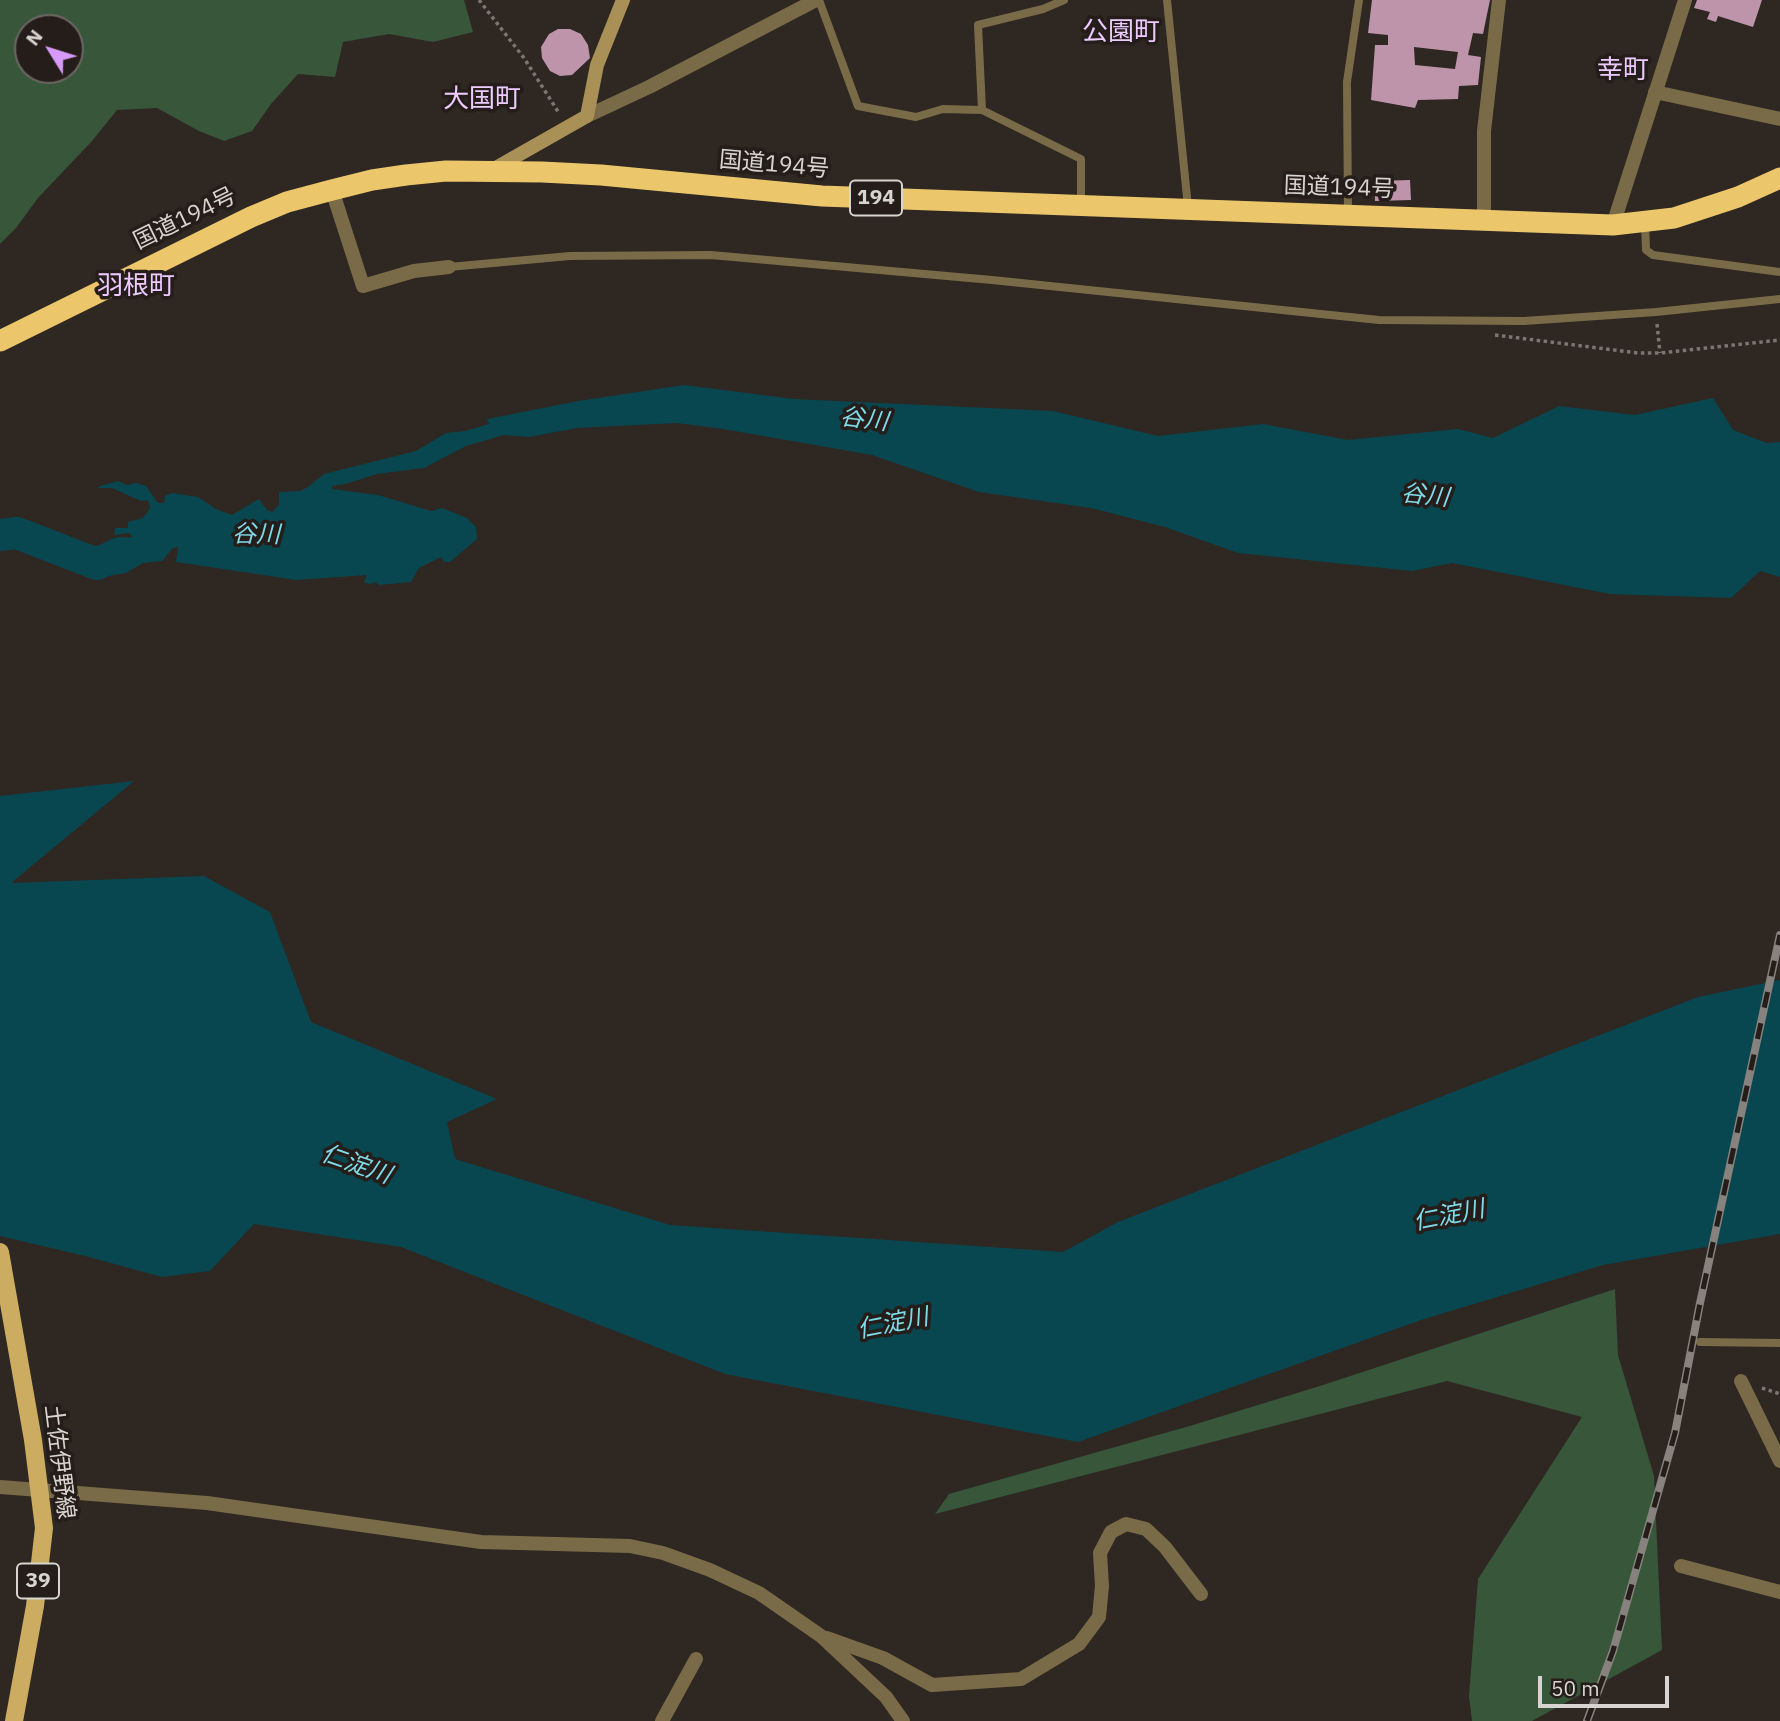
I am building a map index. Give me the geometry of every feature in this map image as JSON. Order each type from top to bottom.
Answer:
[{"type":"highway","name":"国道194号","points":[[0,341],[239,222],[287,202],[372,180],[406,175],[491,171],[601,175],[822,196],[1613,225],[1674,218],[1759,189],[1780,178]]},
{"type":"main road","name":"土佐伊野線","points":[[0,1252],[33,1440],[43,1537],[35,1606],[14,1721]]},
{"type":"street","points":[[587,116],[597,65],[623,0]]},
{"type":"street","points":[[491,171],[587,116],[818,0]]},
{"type":"street","points":[[1484,220],[1484,131],[1499,0]]},
{"type":"street","points":[[1613,225],[1685,0]]},
{"type":"street","points":[[1655,92],[1780,118]]},
{"type":"street","points":[[332,190],[363,286],[414,271],[449,267]]},
{"type":"street","points":[[1741,1381],[1780,1461]]},
{"type":"street","points":[[0,1487],[207,1503],[481,1542],[630,1546],[663,1552],[759,1593],[821,1636],[886,1697],[903,1721]]},
{"type":"street","points":[[821,1636],[883,1658],[932,1685],[1021,1679],[1079,1644],[1099,1617],[1100,1553],[1111,1532],[1126,1524],[1146,1529],[1165,1547],[1200,1594]]},
{"type":"street","points":[[1681,1566],[1780,1592]]},
{"type":"street","points":[[662,1721],[696,1658]]},
{"type":"lane","points":[[818,0],[858,106],[916,117],[943,109],[982,110],[1081,159],[1081,206]]},
{"type":"lane","points":[[982,110],[978,25],[1043,9],[1064,0]]},
{"type":"lane","points":[[1167,0],[1189,210]]},
{"type":"lane","points":[[1348,215],[1347,82],[1359,0]]},
{"type":"lane","points":[[1645,222],[1646,250],[1653,255],[1780,272]]},
{"type":"lane","points":[[449,267],[570,256],[711,255],[992,280],[1379,320],[1524,321],[1656,312],[1780,299]]},
{"type":"lane","points":[[1700,1342],[1780,1343]]},
{"type":"path","points":[[479,0],[524,58],[568,127]]},
{"type":"path","points":[[1656,312],[1660,353]]},
{"type":"path","points":[[1493,335],[1638,353],[1780,340]]},
{"type":"green space","points":[[0,0],[464,0],[473,32],[433,42],[389,34],[343,42],[335,77],[298,74],[271,104],[252,131],[224,141],[157,108],[117,110],[92,141],[38,198],[16,228],[0,244]]},
{"type":"green space","points":[[1615,1289],[1618,1355],[1654,1476],[1662,1650],[1532,1721],[1472,1721],[1469,1696],[1478,1579],[1582,1417],[1447,1381],[935,1514],[949,1494],[1323,1385]]},
{"type":"water","points":[[684,385],[794,399],[1053,411],[1158,436],[1263,424],[1348,440],[1458,429],[1493,438],[1559,406],[1635,415],[1713,398],[1733,430],[1767,443],[1780,442],[1780,577],[1760,571],[1731,598],[1610,594],[1452,563],[1412,571],[1238,553],[1165,527],[1091,508],[979,492],[872,455],[677,423],[577,428],[529,437],[504,435],[466,446],[424,468],[377,474],[332,486],[332,489],[378,495],[431,511],[442,508],[467,518],[476,527],[477,539],[450,562],[444,562],[441,557],[419,568],[411,582],[369,584],[364,582],[367,575],[296,580],[176,562],[178,547],[173,548],[162,561],[143,563],[126,573],[108,576],[75,570],[84,548],[102,545],[115,538],[133,537],[129,533],[114,535],[115,528],[128,528],[128,522],[143,518],[150,508],[148,500],[141,501],[112,488],[97,488],[100,486],[118,481],[127,485],[136,483],[146,486],[158,503],[164,503],[165,496],[172,493],[198,497],[216,509],[232,515],[259,499],[267,510],[272,512],[279,505],[279,492],[300,491],[324,474],[416,451],[446,433],[489,424],[487,419],[578,401]]},
{"type":"water","name":"仁淀川","points":[[134,781],[11,883],[204,876],[270,912],[311,1022],[497,1099],[447,1122],[455,1159],[670,1225],[1063,1252],[1118,1222],[1698,997],[1780,980],[1780,1234],[1603,1265],[1421,1320],[1078,1442],[725,1374],[401,1247],[254,1224],[210,1271],[162,1277],[0,1236],[0,796]]},
{"type":"building","points":[[1372,0],[1490,0],[1483,34],[1473,33],[1468,55],[1481,57],[1478,85],[1459,86],[1458,99],[1418,100],[1415,108],[1371,100],[1375,45],[1388,45],[1388,35],[1368,33]],"holes":[[[1414,47],[1458,52],[1455,69],[1415,65]]]},
{"type":"building","points":[[1697,0],[1762,0],[1753,27],[1718,16],[1716,22],[1707,19],[1710,12],[1694,8]]},
{"type":"building","points":[[558,29],[570,29],[581,34],[588,45],[590,58],[572,75],[560,76],[550,71],[542,58],[541,47],[549,34]]},
{"type":"building","points":[[1410,180],[1411,200],[1375,201],[1375,181]]},
{"type":"waterway","name":"谷川","points":[[0,535],[17,533],[97,564],[120,553]]},
{"type":"railway","points":[[1587,1721],[1613,1651],[1675,1433],[1700,1303],[1780,935]]},
{"type":"district","name":"公園町","points":[[1121,32]]},
{"type":"district","name":"幸町","points":[[1623,70]]},
{"type":"district","name":"大国町","points":[[482,99]]},
{"type":"district","name":"羽根町","points":[[136,286]]}]
